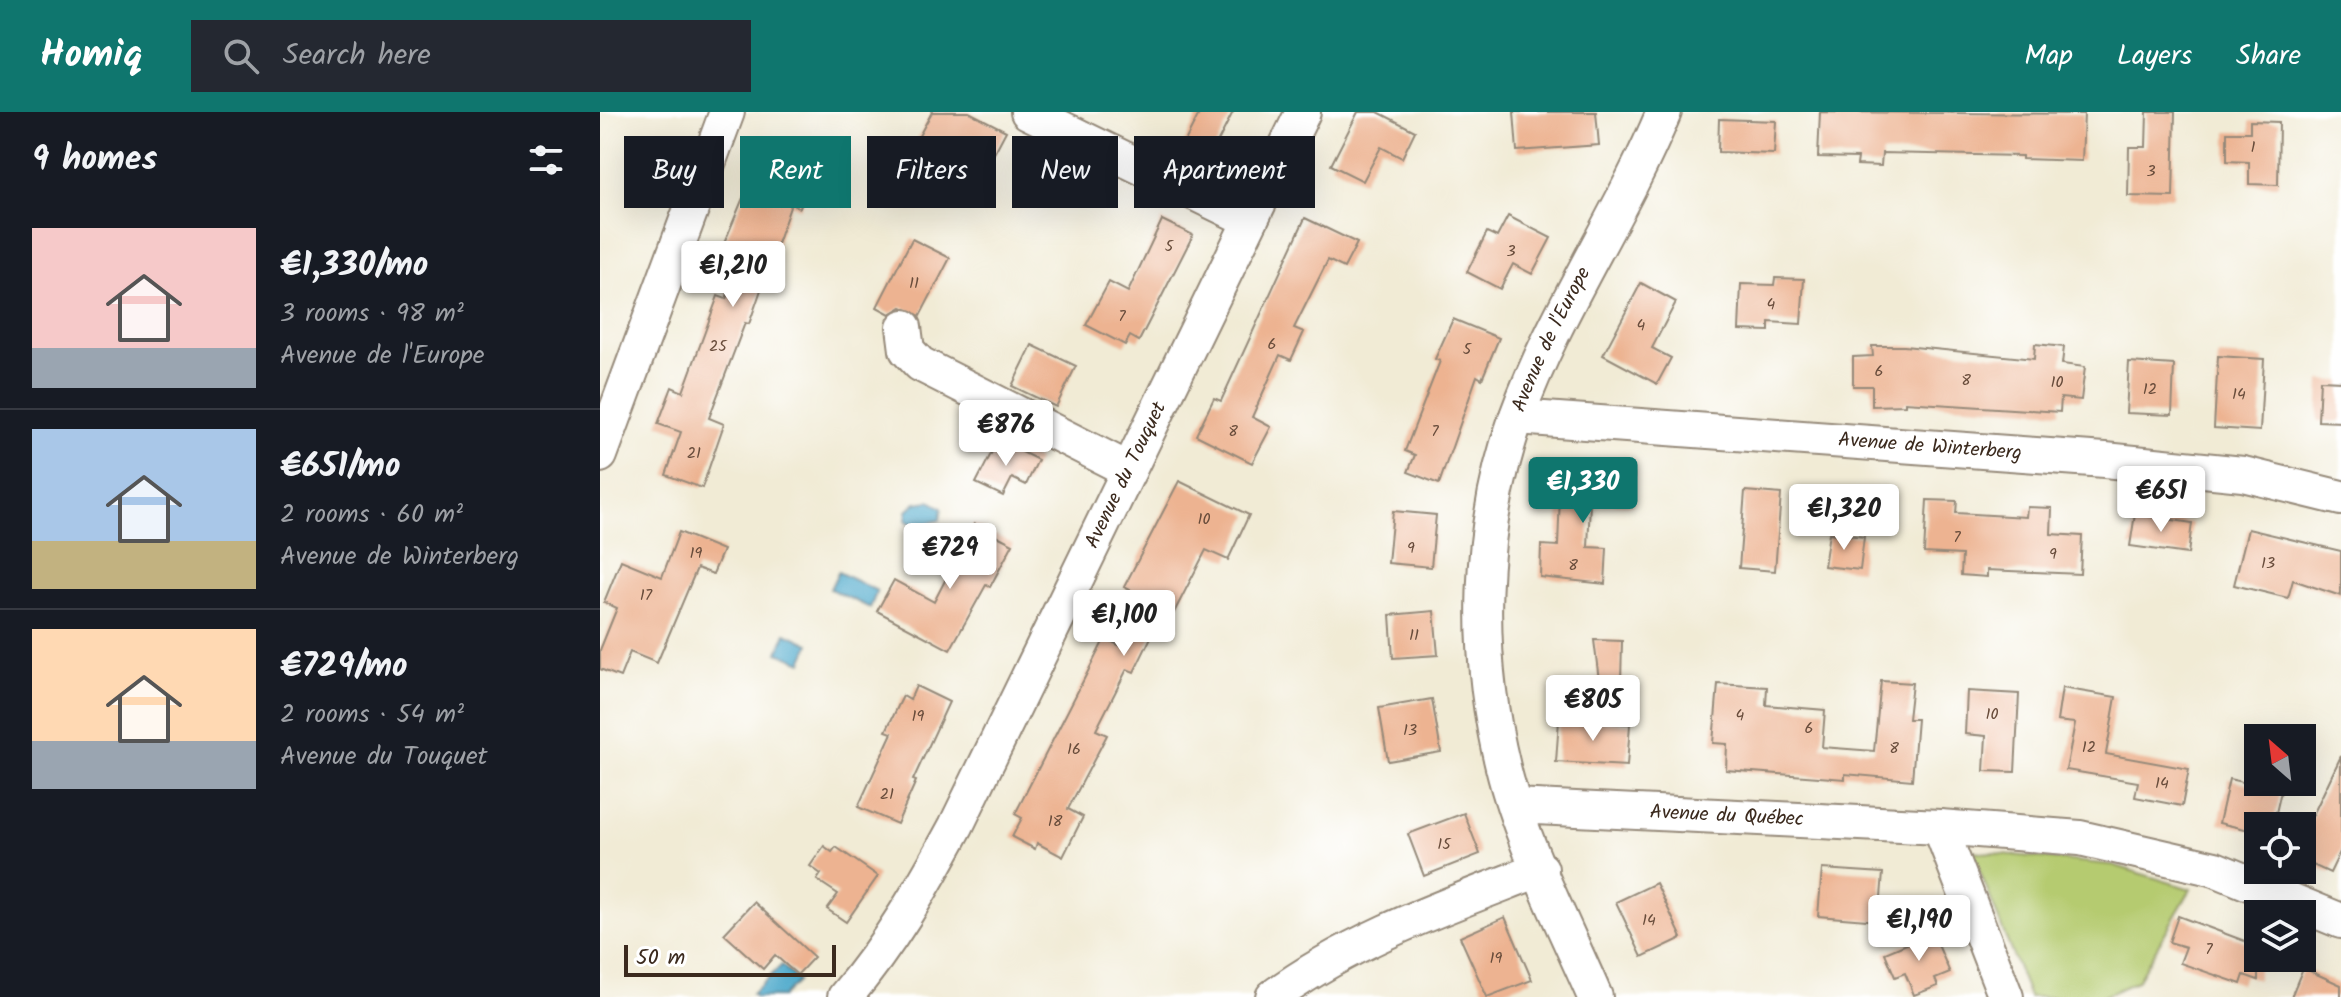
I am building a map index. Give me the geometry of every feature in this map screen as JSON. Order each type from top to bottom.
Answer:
[{"type":"street","points":[[600,455],[727,112]]},
{"type":"street","points":[[1028,112],[1250,220]]},
{"type":"street","name":"Avenue du Touquet","points":[[845,997],[877,959],[916,899],[956,826],[1303,112]]},
{"type":"street","name":"Avenue de l'Europe","points":[[1591,996],[1515,806],[1503,767],[1487,672],[1483,581],[1494,496],[1517,417],[1664,112]]},
{"type":"street","points":[[904,327],[907,350],[920,364],[1129,470]]},
{"type":"street","name":"Avenue de Winterberg","points":[[1517,417],[2105,460],[2243,474],[2341,498]]},
{"type":"street","name":"Avenue du Québec","points":[[1515,806],[1940,827],[2080,838],[2215,869],[2341,921]]},
{"type":"street","points":[[1940,827],[2006,997]]},
{"type":"street","points":[[1273,997],[1313,969],[1365,942],[1541,869]]},
{"type":"green space","points":[[1972,851],[2113,865],[2191,889],[2137,981],[2102,997],[2029,997]]},
{"type":"water","points":[[930,501],[942,508],[940,520],[917,526],[906,521],[907,511],[916,503]]},
{"type":"water","points":[[838,572],[877,591],[870,608],[830,589]]},
{"type":"water","points":[[786,633],[810,644],[802,662],[778,652]]},
{"type":"water","points":[[782,965],[798,981],[782,997],[755,997],[752,994]]},
{"type":"building","points":[[932,112],[969,112],[1006,131],[996,150],[996,136],[919,136]]},
{"type":"building","points":[[1200,112],[1233,112],[1221,136],[1188,136]]},
{"type":"building","points":[[1358,112],[1378,112],[1415,131],[1402,158],[1381,147],[1363,181],[1331,165]]},
{"type":"building","points":[[1514,112],[1596,112],[1599,145],[1517,151]]},
{"type":"building","points":[[1820,112],[2084,114],[2082,161],[2022,159],[2022,156],[1882,153],[1881,166],[1857,165],[1858,158],[1818,157]]},
{"type":"building","points":[[2147,112],[2175,112],[2173,197],[2128,196],[2129,147],[2146,147]]},
{"type":"building","points":[[1719,119],[1776,121],[1774,154],[1718,152]]},
{"type":"building","points":[[2250,121],[2279,122],[2278,185],[2249,184],[2249,162],[2227,161],[2227,132],[2250,132]]},
{"type":"building","points":[[740,205],[740,208],[790,208],[749,324],[745,323],[709,418],[724,424],[702,488],[666,475],[681,432],[658,424],[672,387],[683,392],[718,296],[726,299],[743,253],[723,246]]},
{"type":"building","points":[[1508,216],[1551,238],[1532,274],[1513,264],[1500,289],[1467,272],[1487,232],[1497,237]]},
{"type":"building","points":[[1305,218],[1357,243],[1344,268],[1328,260],[1294,328],[1304,332],[1291,360],[1280,355],[1252,417],[1271,427],[1252,463],[1196,435],[1214,398],[1221,401]]},
{"type":"building","points":[[1162,220],[1193,235],[1139,341],[1130,336],[1125,345],[1086,325],[1109,282],[1128,292]]},
{"type":"building","points":[[912,239],[950,258],[920,316],[902,307],[890,314],[877,307]]},
{"type":"building","points":[[1775,278],[1804,279],[1801,324],[1769,322],[1769,331],[1739,330],[1741,284],[1774,285]]},
{"type":"building","points":[[1641,283],[1676,302],[1652,348],[1671,358],[1657,384],[1603,355]]},
{"type":"building","points":[[1453,319],[1499,338],[1482,379],[1477,376],[1439,484],[1408,472],[1415,455],[1405,451],[1440,361],[1435,359]]},
{"type":"building","points":[[2035,344],[2064,347],[2062,364],[2085,367],[2081,400],[2061,398],[2060,412],[1905,402],[1905,405],[1872,406],[1872,386],[1853,386],[1853,357],[1873,356],[1872,346],[1904,346],[2034,359]]},
{"type":"building","points":[[1032,345],[1076,366],[1056,407],[1012,386]]},
{"type":"building","points":[[2218,356],[2264,359],[2260,431],[2214,428]]},
{"type":"building","points":[[2129,362],[2174,365],[2172,415],[2126,413]]},
{"type":"building","points":[[2320,380],[2341,381],[2341,422],[2318,421]]},
{"type":"building","points":[[998,440],[1038,460],[1026,485],[1012,478],[1003,496],[976,483]]},
{"type":"building","points":[[1561,470],[1634,474],[1632,505],[1590,503],[1588,547],[1607,548],[1605,584],[1540,577],[1541,545],[1558,546]]},
{"type":"building","points":[[1179,481],[1249,515],[1228,560],[1206,550],[1165,630],[1157,625],[1134,672],[1127,669],[1096,730],[1107,735],[1068,809],[1083,817],[1063,857],[1037,843],[1035,849],[1012,837],[1022,818],[1015,814],[1105,638],[1120,646],[1144,597],[1124,587]]},
{"type":"building","points":[[1745,491],[1781,494],[1775,571],[1739,568]]},
{"type":"building","points":[[1927,500],[1957,501],[1956,513],[2026,517],[2027,507],[2052,508],[2051,534],[2082,536],[2080,574],[1987,570],[1987,577],[1961,575],[1962,555],[1924,553]]},
{"type":"building","points":[[1393,511],[1436,515],[1431,567],[1388,563]]},
{"type":"building","points":[[2135,514],[2192,523],[2188,554],[2130,546]]},
{"type":"building","points":[[974,524],[1013,544],[950,650],[877,611],[894,580],[934,602]]},
{"type":"building","points":[[2248,529],[2341,551],[2341,596],[2293,580],[2288,598],[2234,585]]},
{"type":"building","points":[[679,532],[723,550],[713,574],[697,568],[657,663],[630,652],[620,677],[600,669],[600,650],[617,608],[604,602],[621,560],[662,577]]},
{"type":"building","points":[[1829,533],[1864,537],[1860,570],[1824,566]]},
{"type":"building","points":[[1434,611],[1438,655],[1393,658],[1390,615]]},
{"type":"building","points":[[1594,640],[1622,641],[1621,681],[1599,680]]},
{"type":"building","points":[[1881,681],[1912,683],[1908,719],[1917,719],[1912,780],[1845,774],[1845,779],[1726,770],[1727,744],[1713,743],[1718,684],[1767,687],[1766,705],[1825,710],[1822,747],[1874,751]]},
{"type":"building","points":[[916,686],[949,702],[913,780],[916,781],[897,824],[858,807],[892,733],[886,731],[903,696],[910,700]]},
{"type":"building","points":[[2062,688],[2116,697],[2106,754],[2189,769],[2182,806],[2135,797],[2138,782],[2066,770],[2075,723],[2057,721]]},
{"type":"building","points":[[1967,691],[2019,694],[2015,772],[1984,771],[1986,736],[1965,734]]},
{"type":"building","points":[[1432,699],[1441,752],[1388,761],[1379,708]]},
{"type":"building","points":[[1559,720],[1630,724],[1627,766],[1556,762]]},
{"type":"building","points":[[2341,756],[2341,850],[2330,873],[2316,866],[2314,812]]},
{"type":"building","points":[[2229,779],[2244,782],[2244,796],[2280,796],[2276,812],[2244,812],[2244,829],[2219,823]]},
{"type":"building","points":[[1464,813],[1480,854],[1424,876],[1408,834]]},
{"type":"building","points":[[824,846],[832,852],[836,847],[878,876],[846,922],[827,909],[838,894],[817,880],[821,874],[810,866]]},
{"type":"building","points":[[1822,869],[1883,873],[1879,921],[1818,916]]},
{"type":"building","points":[[1656,883],[1682,938],[1642,957],[1616,902]]},
{"type":"building","points":[[754,902],[814,957],[797,975],[775,955],[763,969],[724,934]]},
{"type":"building","points":[[2178,916],[2244,941],[2244,972],[2258,972],[2258,980],[2244,975],[2241,984],[2180,963],[2186,947],[2169,942]]},
{"type":"building","points":[[1505,917],[1532,980],[1487,997],[1460,937]]},
{"type":"building","points":[[1933,933],[1950,973],[1935,979],[1938,986],[1914,995],[1905,973],[1895,977],[1885,953]]},
{"type":"building","points":[[2301,972],[2312,972],[2341,985],[2341,997],[2291,997]]}]
